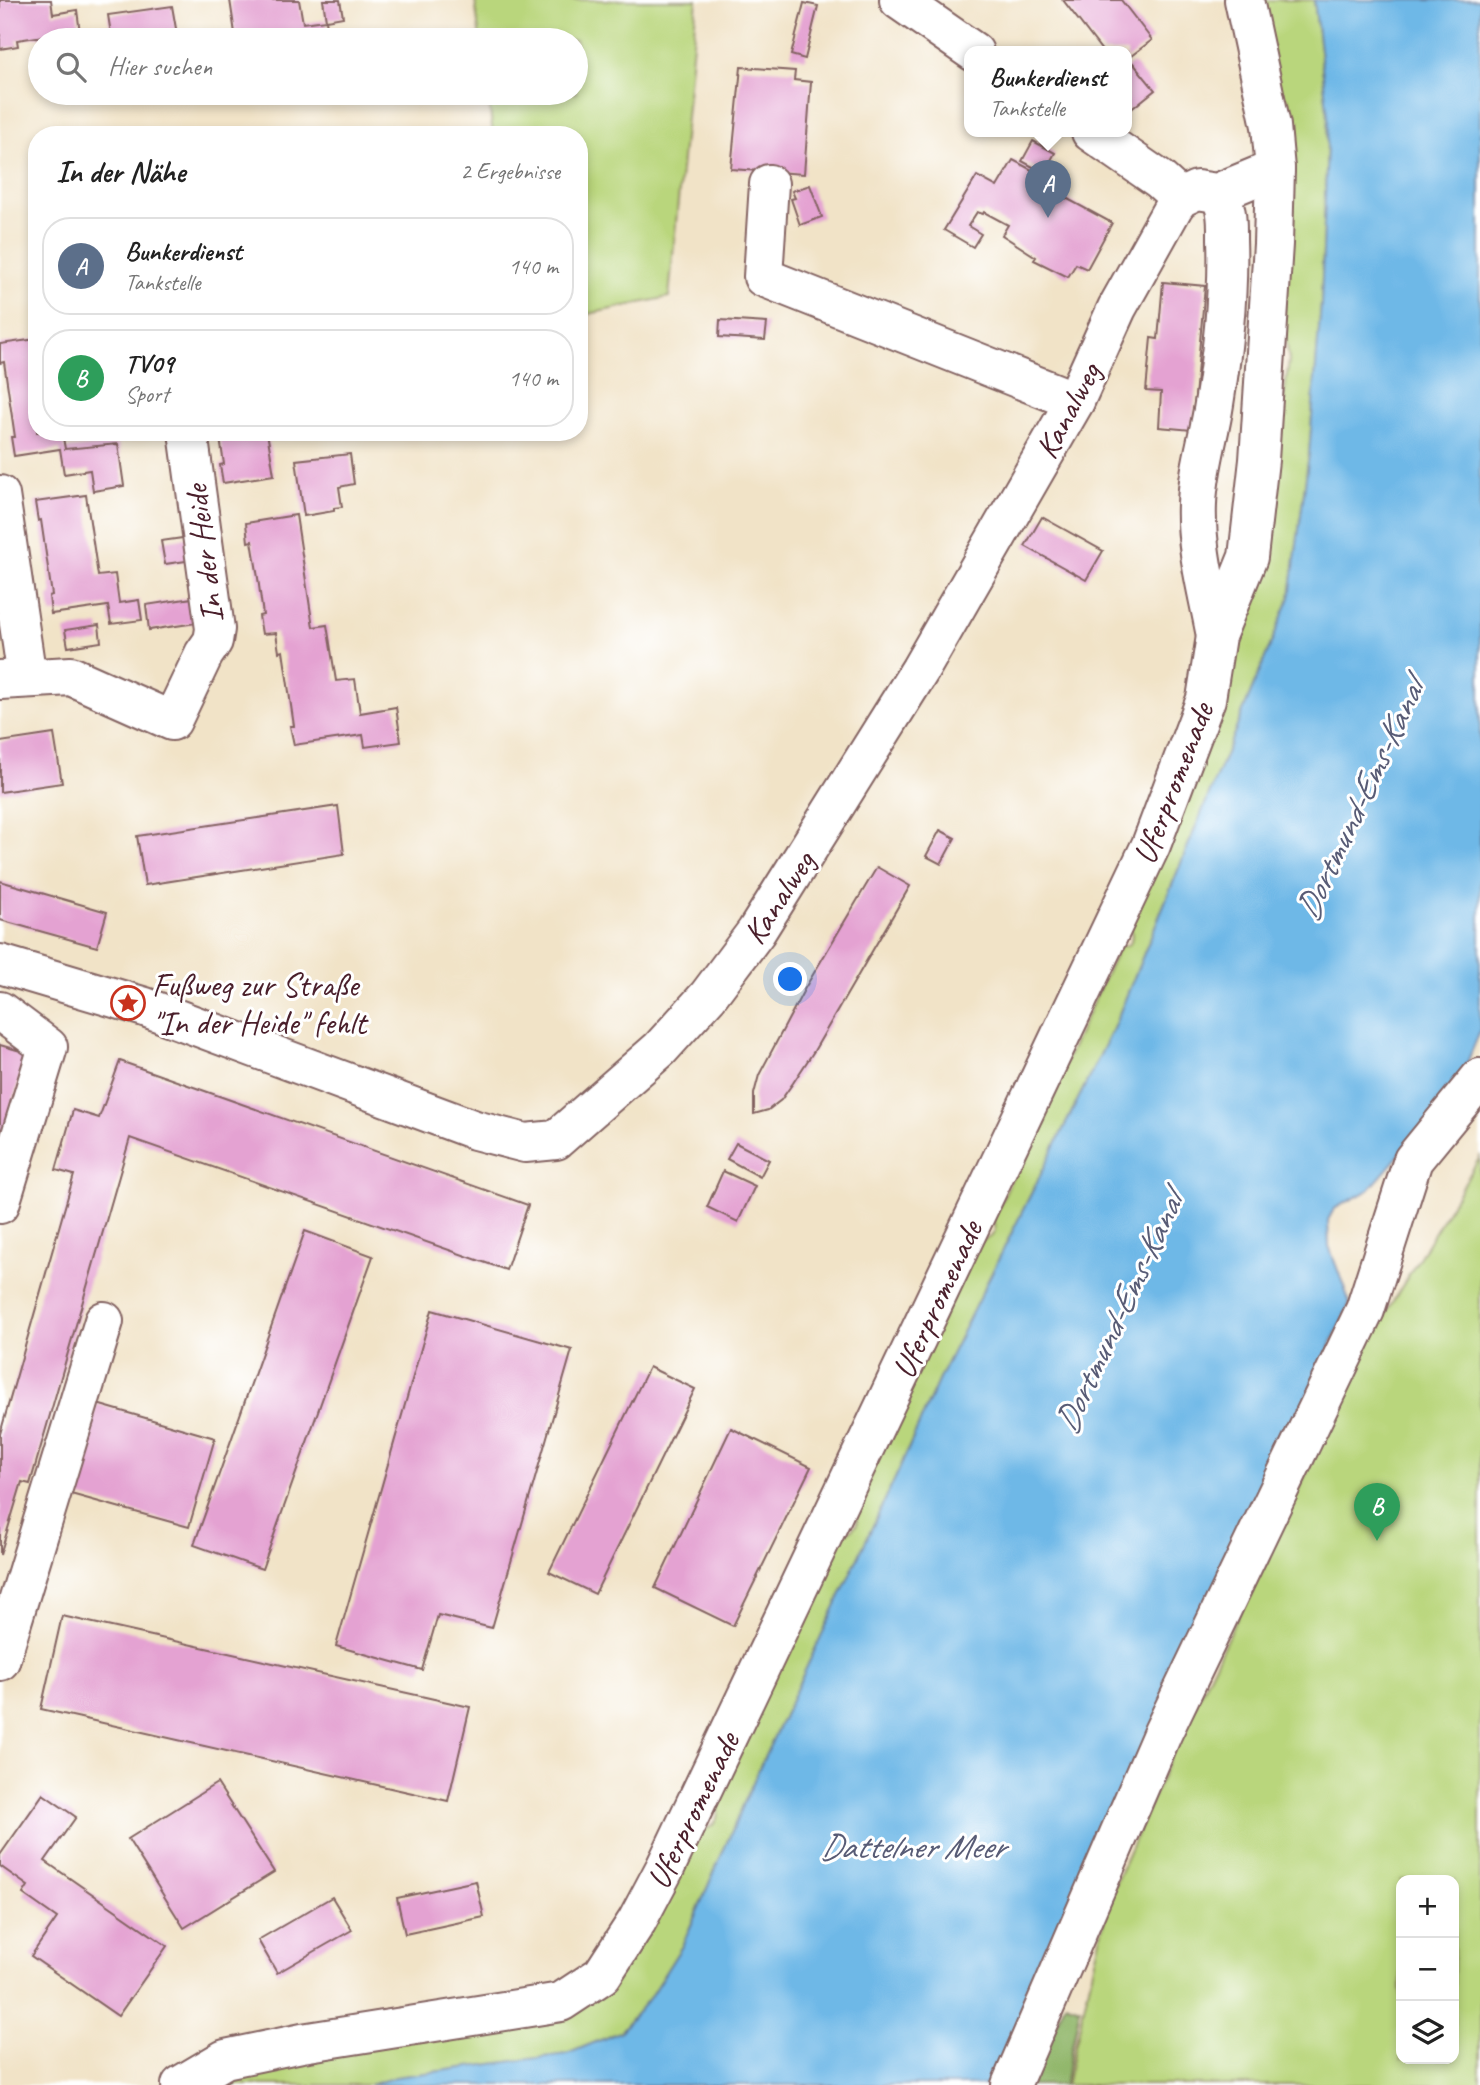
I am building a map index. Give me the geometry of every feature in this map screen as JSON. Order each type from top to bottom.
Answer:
[{"type":"lane","points":[[899,0],[965,46]]},
{"type":"lane","name":"Uferpromenade","points":[[181,2085],[225,2059],[302,2043],[561,2001],[602,1975],[614,1960],[665,1868],[1151,845],[1206,699],[1216,636],[1248,557],[1259,460],[1273,244],[1275,169],[1271,126],[1244,0]]},
{"type":"lane","points":[[1098,137],[1159,179],[1180,198],[1197,190],[1217,193],[1275,169]]},
{"type":"lane","points":[[768,184],[763,277],[1075,401]]},
{"type":"lane","points":[[1216,636],[1198,538],[1197,504],[1226,311],[1226,214],[1223,200],[1217,193]]},
{"type":"lane","name":"Kanalweg","points":[[0,964],[145,1007],[475,1130],[525,1143],[556,1140],[660,1049],[708,996],[756,932],[920,670],[1075,401],[1117,307],[1180,198]]},
{"type":"lane","name":"In der Heide","points":[[0,495],[14,679],[71,676],[172,721],[213,641],[215,629],[189,441]]},
{"type":"lane","points":[[0,1011],[48,1047],[0,1204]]},
{"type":"lane","points":[[1011,2085],[1163,1732],[1365,1310],[1413,1160],[1480,1078]]},
{"type":"lane","points":[[0,1661],[104,1321]]},
{"type":"green space","points":[[475,0],[697,0],[669,297],[588,314],[588,126],[492,126],[489,105],[588,105],[588,28],[478,28]]},
{"type":"green space","points":[[1256,0],[1314,0],[1328,117],[1321,303],[1309,454],[1290,597],[1113,1029],[939,1379],[758,1771],[682,1946],[648,2000],[620,2032],[567,2054],[396,2077],[370,2085],[191,2085],[217,2068],[560,2012],[696,1831],[706,1829],[715,1822],[718,1809],[712,1803],[841,1532],[850,1531],[857,1524],[856,1515],[851,1509],[979,1241],[991,1237],[995,1231],[993,1219],[1119,946],[1126,946],[1131,942],[1132,934],[1129,928],[1223,704],[1261,573],[1289,360],[1281,302],[1293,174],[1288,99],[1277,96]]},
{"type":"green space","points":[[1480,1157],[1480,2085],[1066,2085],[1110,1895],[1175,1747],[1372,1336]]},
{"type":"green space","points":[[1065,2003],[1080,2008],[1064,2085],[1030,2085]]},
{"type":"water","name":"Dattelner Meer","points":[[1314,0],[1480,0],[1480,1031],[1456,1090],[1369,1190],[1334,1209],[1328,1220],[1329,1246],[1350,1303],[990,2085],[370,2085],[396,2077],[567,2054],[620,2032],[648,2000],[682,1946],[758,1771],[939,1379],[1113,1029],[1290,597],[1309,454],[1321,303],[1328,117]]},
{"type":"building","points":[[0,0],[51,0],[53,14],[77,10],[79,28],[28,28],[28,38],[17,40],[18,46],[0,49]]},
{"type":"building","points":[[230,0],[299,0],[303,23],[326,20],[327,28],[234,28]]},
{"type":"building","points":[[323,0],[340,0],[343,17],[326,20]]},
{"type":"building","points":[[1063,0],[1121,0],[1152,40],[1132,55],[1132,46],[1098,46]]},
{"type":"building","points":[[804,3],[818,6],[805,59],[791,55]]},
{"type":"building","points":[[172,6],[176,28],[110,28],[108,15]]},
{"type":"building","points":[[1132,64],[1155,90],[1132,109]]},
{"type":"building","points":[[741,67],[795,71],[794,80],[811,82],[804,174],[731,169]]},
{"type":"building","points":[[1033,141],[1055,153],[1044,173],[1022,161]]},
{"type":"building","points":[[1013,160],[1043,176],[1040,184],[1112,223],[1087,269],[1076,264],[1068,277],[1034,260],[1036,257],[1002,235],[1008,225],[984,212],[977,212],[968,226],[981,234],[973,247],[944,230],[977,176],[997,187]]},
{"type":"building","points":[[810,185],[822,217],[800,225],[791,199],[795,198],[792,191]]},
{"type":"building","points":[[1163,282],[1205,286],[1192,430],[1159,427],[1161,392],[1146,391],[1151,338],[1158,339]]},
{"type":"building","points":[[720,320],[767,323],[765,340],[719,337]]},
{"type":"building","points":[[28,340],[28,441],[64,441],[65,449],[118,444],[124,486],[93,491],[90,470],[64,474],[60,449],[14,456],[11,437],[15,437],[4,362],[0,363],[0,344]]},
{"type":"building","points":[[220,441],[268,441],[274,475],[223,483],[220,465],[224,464]]},
{"type":"building","points":[[350,454],[354,484],[339,487],[342,507],[304,516],[296,460]]},
{"type":"building","points":[[86,495],[98,576],[115,574],[119,603],[139,600],[142,620],[111,624],[108,606],[51,614],[49,596],[52,595],[41,520],[38,521],[35,502]]},
{"type":"building","points":[[296,515],[313,627],[327,625],[336,681],[355,679],[360,713],[396,707],[401,742],[365,747],[363,735],[294,745],[290,726],[294,726],[283,651],[279,652],[276,633],[262,634],[259,616],[263,615],[258,578],[246,523]]},
{"type":"building","points":[[1042,517],[1103,551],[1086,580],[1025,546]]},
{"type":"building","points":[[190,537],[193,560],[165,564],[161,541]]},
{"type":"building","points":[[199,597],[203,622],[149,630],[146,605]]},
{"type":"building","points":[[99,625],[101,642],[68,647],[65,630]]},
{"type":"building","points":[[54,734],[62,783],[0,792],[0,742]]},
{"type":"building","points":[[338,806],[344,854],[145,885],[137,836]]},
{"type":"building","points":[[940,830],[955,838],[941,864],[926,856]]},
{"type":"building","points":[[877,867],[910,886],[793,1083],[781,1100],[768,1110],[754,1114],[754,1094],[759,1075],[805,988]]},
{"type":"building","points":[[0,881],[107,912],[97,947],[0,920]]},
{"type":"building","points":[[0,1045],[27,1053],[0,1145]]},
{"type":"building","points":[[120,1061],[528,1205],[506,1270],[130,1138],[30,1484],[22,1482],[0,1555],[0,1434],[74,1175],[56,1170],[73,1110],[99,1118]]},
{"type":"building","points":[[736,1143],[769,1160],[760,1177],[727,1159]]},
{"type":"building","points":[[723,1171],[755,1186],[738,1222],[707,1207]]},
{"type":"building","points":[[305,1231],[373,1256],[262,1569],[194,1545]]},
{"type":"building","points":[[432,1310],[572,1350],[492,1628],[438,1615],[422,1670],[336,1646]]},
{"type":"building","points":[[649,1367],[695,1389],[595,1594],[549,1572]]},
{"type":"building","points":[[97,1404],[215,1438],[189,1527],[71,1494]]},
{"type":"building","points":[[731,1428],[811,1467],[733,1626],[655,1588]]},
{"type":"building","points":[[62,1616],[470,1707],[448,1801],[41,1709]]},
{"type":"building","points":[[217,1783],[274,1872],[184,1928],[128,1839]]},
{"type":"building","points":[[43,1794],[76,1817],[45,1861],[167,1946],[118,2016],[31,1956],[57,1918],[23,1894],[28,1886],[0,1866],[0,1855]]},
{"type":"building","points":[[476,1881],[484,1917],[405,1934],[397,1898]]},
{"type":"building","points":[[332,1897],[352,1930],[277,1973],[258,1940]]},
{"type":"place","name":"Bunkerdienst","points":[[1048,218]]},
{"type":"place","name":"Fußweg zur Straße \"In der Heide\" fehlt","points":[[128,1003]]},
{"type":"place","name":"TV09","points":[[1377,1541]]},
{"type":"water label","name":"Dortmund-Ems-Kanal","points":[[1359,800]]},
{"type":"water label","name":"Dortmund-Ems-Kanal","points":[[1118,1313]]}]
